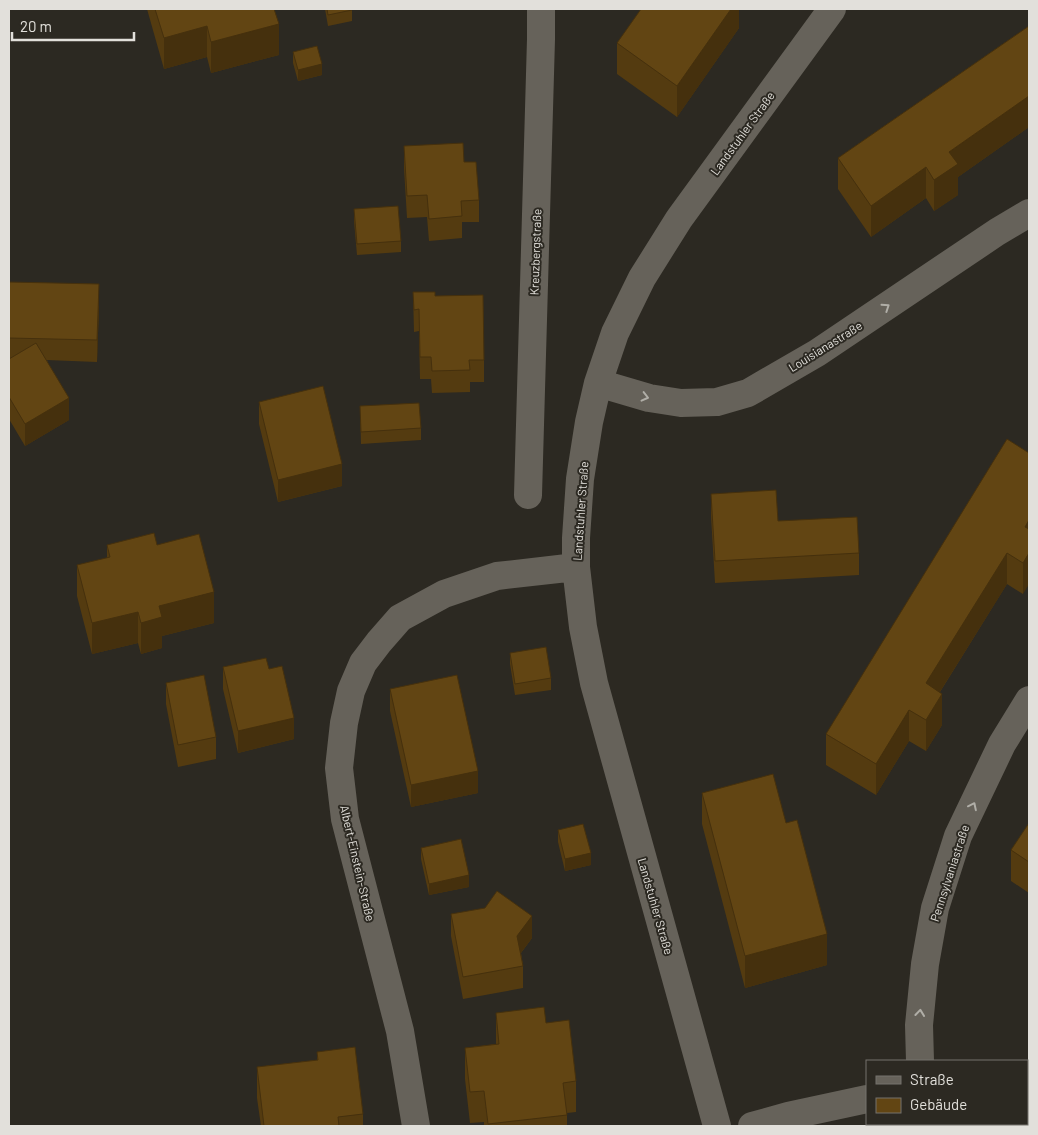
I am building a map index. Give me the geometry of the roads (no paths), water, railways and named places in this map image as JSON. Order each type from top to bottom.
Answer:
[{"type":"street","name":"Kreuzbergstraße","points":[[528,495],[541,9]]},
{"type":"street","name":"Landstuhler Straße","points":[[717,1126],[594,683],[583,627],[576,567],[580,479],[589,422],[598,383],[615,333],[642,278],[679,219],[832,9]]},
{"type":"street","name":"Louisianastraße","points":[[598,383],[649,398],[681,403],[716,402],[748,393],[817,354],[997,232],[1029,213]]},
{"type":"street","name":"Albert-Einstein-Straße","points":[[416,1126],[400,1031],[346,819],[339,768],[344,723],[351,691],[363,663],[400,618],[435,598],[497,576],[576,567]]},
{"type":"street","name":"Pennsylvaniastraße","points":[[920,1060],[919,1025],[925,964],[935,908],[958,836],[1002,744],[1029,700]]},
{"type":"street","points":[[752,1126],[866,1098]]}]
